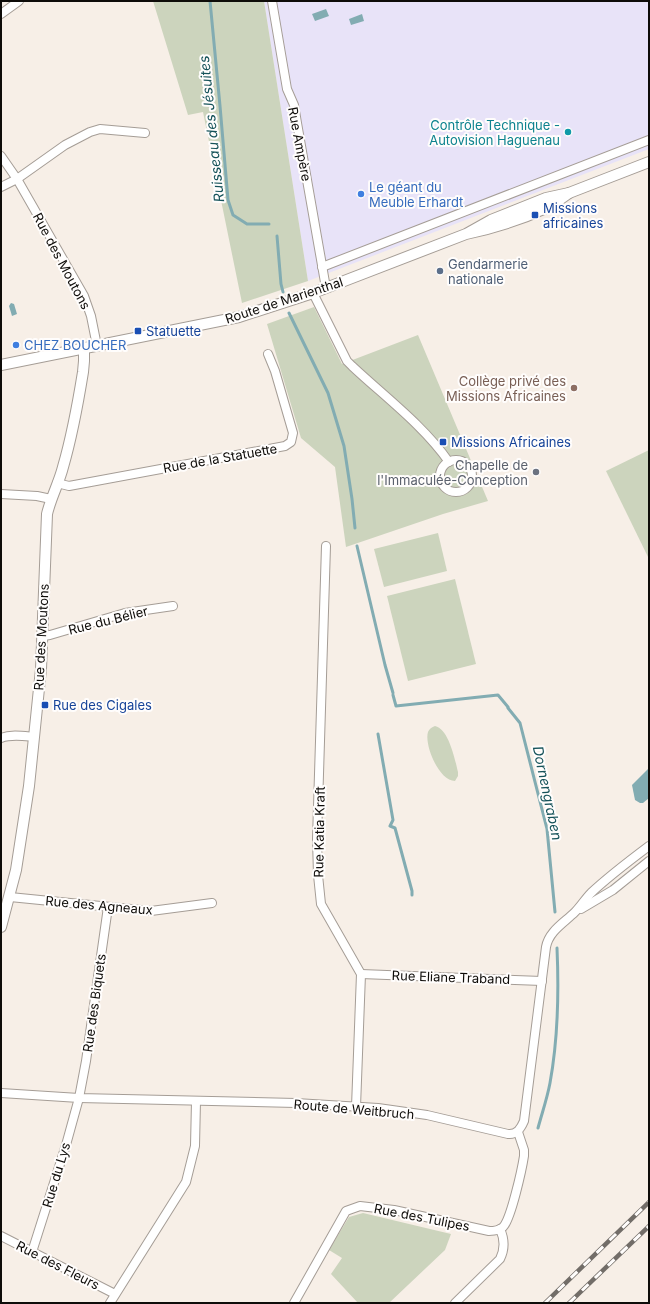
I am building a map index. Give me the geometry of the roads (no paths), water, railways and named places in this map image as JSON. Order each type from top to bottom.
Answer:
[{"type":"street","points":[[1,14],[19,1]]},
{"type":"street","name":"Rue Ampère","points":[[272,1],[287,89],[294,105],[326,288]]},
{"type":"street","points":[[1,187],[17,179],[65,145],[90,132],[100,129],[145,133]]},
{"type":"street","name":"Route de Marienthal","points":[[322,267],[649,140]]},
{"type":"street","name":"Rue des Moutons","points":[[1,156],[17,179],[84,296],[91,316],[98,346]]},
{"type":"street","name":"Route de Marienthal","points":[[1,365],[239,317],[313,293],[466,234],[492,228],[516,220],[547,208],[569,193],[649,162]]},
{"type":"street","points":[[313,293],[347,361],[412,421],[437,446],[449,462]]},
{"type":"street","name":"Rue des Moutons","points":[[1,927],[18,862],[29,786],[43,636],[47,514],[65,460],[81,384],[84,349]]},
{"type":"street","name":"Rue de la Statuette","points":[[57,483],[69,486],[286,446],[291,442],[293,434],[268,354]]},
{"type":"street","points":[[1,494],[37,496],[51,499]]},
{"type":"street","name":"Rue Katia Kraft","points":[[326,546],[318,832],[320,904],[361,974]]},
{"type":"street","name":"Rue du Bélier","points":[[43,636],[125,613],[173,606]]},
{"type":"street","points":[[1,738],[20,736],[34,737]]},
{"type":"street","points":[[455,1303],[500,1259],[502,1255],[504,1242],[500,1229],[506,1224],[510,1215],[524,1156],[524,1150],[518,1132],[524,1121],[546,947],[549,937],[575,912],[591,893],[649,846]]},
{"type":"street","points":[[575,912],[613,890],[649,861]]},
{"type":"street","name":"Rue des Agneaux","points":[[10,897],[151,911],[212,903]]},
{"type":"street","name":"Rue des Biquets","points":[[79,1098],[86,1061],[108,907]]},
{"type":"street","points":[[356,1107],[361,974]]},
{"type":"street","name":"Rue Eliane Traband","points":[[361,974],[542,981]]},
{"type":"street","name":"Route de Weitbruch","points":[[1,1092],[79,1098],[296,1103],[378,1108],[410,1112],[511,1134],[518,1132]]},
{"type":"street","name":"Rue du Lys","points":[[32,1252],[66,1145],[79,1098]]},
{"type":"street","points":[[110,1303],[186,1182],[195,1146],[196,1101]]},
{"type":"street","name":"Rue des Tulipes","points":[[294,1303],[346,1211],[360,1206],[413,1214],[482,1230],[492,1231],[500,1229]]},
{"type":"street","name":"Rue des Fleurs","points":[[1,1236],[115,1294]]},
{"type":"water","points":[[326,9],[329,16],[315,21],[312,14]]},
{"type":"water","points":[[362,14],[364,21],[351,25],[349,19]]},
{"type":"water","points":[[11,303],[14,304],[17,314],[12,316],[9,306]]},
{"type":"water","points":[[649,768],[649,798],[643,803],[640,803],[635,800],[632,785]]},
{"type":"waterway","name":"Ruisseau des Jésuites","points":[[210,1],[228,200],[233,215],[247,224],[269,224]]},
{"type":"waterway","name":"Ruisseau des Jésuites","points":[[277,236],[283,292]]},
{"type":"waterway","name":"Ruisseau des Jésuites","points":[[289,313],[328,393],[344,446],[355,528]]},
{"type":"waterway","name":"Dornengraben","points":[[357,546],[393,693]]},
{"type":"waterway","name":"Dornengraben","points":[[393,695],[396,706],[498,695],[508,707]]},
{"type":"waterway","name":"Dornengraben","points":[[508,708],[520,723],[547,829],[555,912]]},
{"type":"waterway","points":[[378,734],[393,820],[390,826],[395,828],[412,895]]},
{"type":"waterway","name":"Dornengraben","points":[[538,1128],[549,1089],[555,1050],[558,999],[557,948]]},
{"type":"railway","points":[[545,1303],[649,1202]]},
{"type":"railway","points":[[569,1303],[649,1226]]},
{"type":"place","name":"Contrôle Technique - Autovision Haguenau","points":[[568,132]]},
{"type":"place","name":"Le géant du Meuble Erhardt","points":[[361,194]]},
{"type":"place","name":"Missions africaines","points":[[535,215]]},
{"type":"place","name":"Gendarmerie nationale","points":[[440,271]]},
{"type":"place","name":"Statuette","points":[[138,331]]},
{"type":"place","name":"CHEZ BOUCHER","points":[[16,345]]},
{"type":"place","name":"Collège privé des Missions Africaines","points":[[574,388]]},
{"type":"place","name":"Missions Africaines","points":[[443,442]]},
{"type":"place","name":"Chapelle de l'Immaculée-Conception","points":[[536,472]]},
{"type":"place","name":"Rue des Cigales","points":[[45,705]]}]
